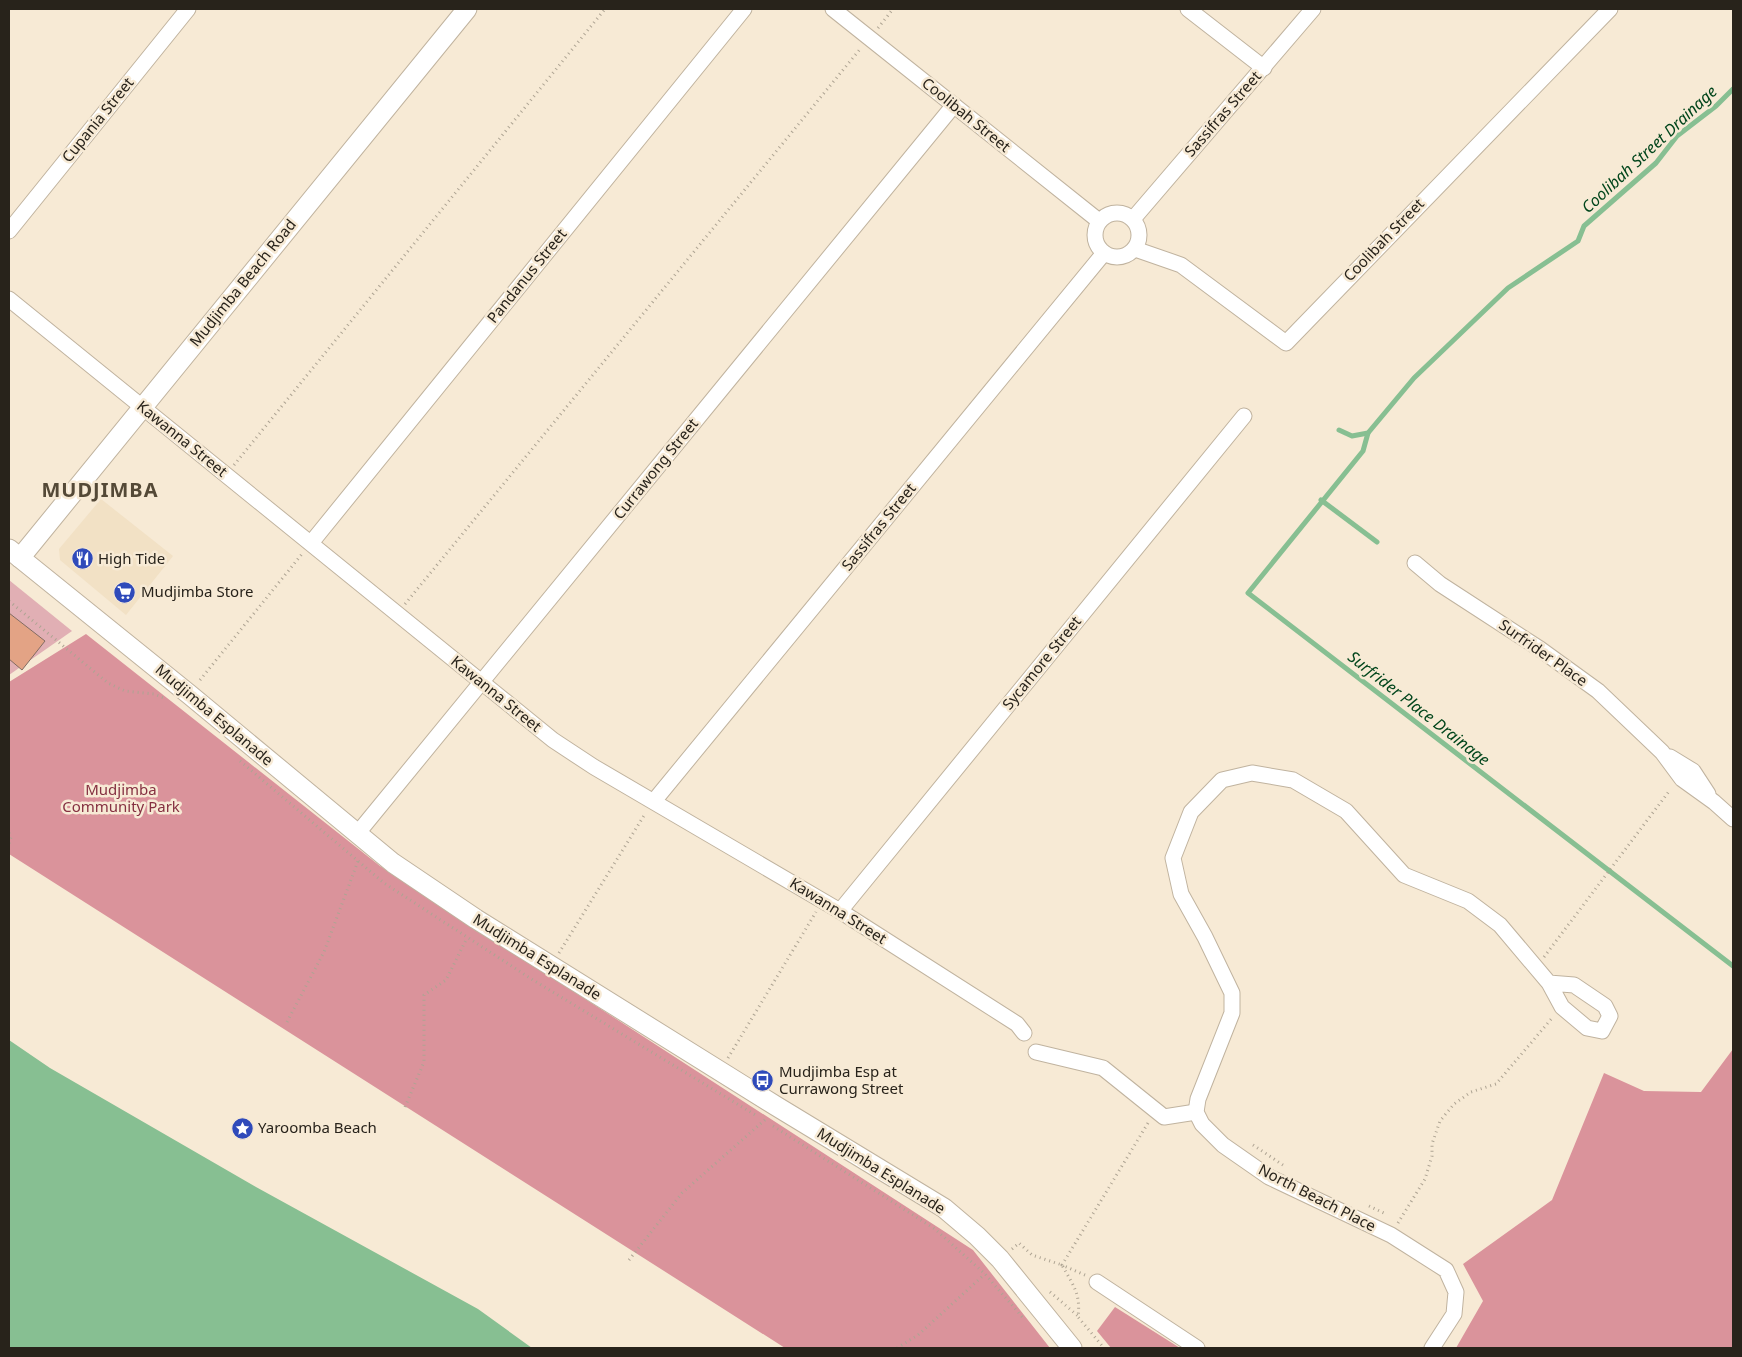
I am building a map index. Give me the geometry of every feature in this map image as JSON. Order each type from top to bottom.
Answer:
[{"type":"street","name":"Cupania Street","points":[[9,230],[188,9]]},
{"type":"street","name":"Mudjimba Beach Road","points":[[14,553],[142,408],[467,9]]},
{"type":"street","name":"Pandanus Street","points":[[311,543],[744,9]]},
{"type":"street","name":"Coolibah Street","points":[[833,9],[1099,221]]},
{"type":"street","points":[[1188,9],[1264,68]]},
{"type":"street","name":"Sassifras Street","points":[[1133,219],[1313,9]]},
{"type":"street","name":"Coolibah Street","points":[[1134,249],[1181,265],[1286,343],[1308,318],[1610,9]]},
{"type":"street","name":"Currawong Street","points":[[362,838],[481,682],[954,105]]},
{"type":"street","points":[[1120,212],[1133,219],[1140,232],[1139,240],[1134,249],[1129,254],[1121,257],[1113,257],[1104,253],[1095,241],[1095,233],[1099,221],[1105,216],[1120,212]]},
{"type":"street","name":"Sassifras Street","points":[[654,801],[1104,253]]},
{"type":"street","name":"Kawanna Street","points":[[9,299],[553,740],[594,767],[840,911],[1017,1024],[1024,1032]]},
{"type":"street","name":"Sycamore Street","points":[[840,911],[1244,416]]},
{"type":"street","name":"Mudjimba Esplanade","points":[[14,553],[190,694],[393,863],[476,919],[944,1208],[977,1236],[1006,1254],[1072,1348]]},
{"type":"street","name":"Surfrider Place","points":[[1416,563],[1440,584],[1540,649],[1598,691],[1662,752],[1693,771],[1714,802],[1733,819]]},
{"type":"street","points":[[1036,1052],[1103,1068],[1164,1117],[1196,1112],[1198,1099],[1232,1013],[1232,992],[1206,937],[1181,894],[1173,858],[1190,812],[1222,780],[1252,773],[1293,780],[1346,811],[1404,875],[1468,900],[1500,925],[1549,983],[1562,1007],[1587,1028],[1602,1031],[1610,1016],[1605,1006],[1574,985],[1549,983]]},
{"type":"street","name":"North Beach Place","points":[[1196,1112],[1202,1124],[1223,1145],[1269,1177],[1394,1229],[1446,1270],[1456,1292],[1454,1314],[1432,1348]]},
{"type":"street","points":[[1097,1282],[1197,1348]]},
{"type":"path","points":[[226,475],[605,9]]},
{"type":"path","points":[[397,613],[893,9]]},
{"type":"path","points":[[200,680],[311,543]]},
{"type":"path","points":[[1539,971],[1543,957],[1670,790]]},
{"type":"path","points":[[552,966],[654,801]]},
{"type":"path","points":[[9,833],[11,838],[9,844]]},
{"type":"path","points":[[287,1022],[324,952],[358,861],[362,838]]},
{"type":"path","points":[[720,1071],[823,901]]},
{"type":"path","points":[[405,1107],[424,1062],[424,995],[446,980],[476,919]]},
{"type":"path","points":[[1361,1204],[1381,1211],[1394,1229],[1425,1179],[1432,1156],[1432,1144],[1440,1121],[1454,1104],[1471,1092],[1496,1084],[1562,1007]]},
{"type":"path","points":[[629,1260],[682,1193],[765,1121],[776,1106]]},
{"type":"path","points":[[1062,1266],[1150,1120]]},
{"type":"path","points":[[1251,1144],[1288,1168]]},
{"type":"path","points":[[897,1348],[918,1334],[1019,1243],[1032,1255],[1078,1271],[1097,1282]]},
{"type":"path","points":[[1062,1266],[1075,1287],[1080,1302],[1078,1316],[1104,1348]]},
{"type":"shaded area","points":[[101,499],[173,556],[126,615],[60,560],[59,549]]},
{"type":"shaded area","points":[[9,580],[72,631],[9,675]]},
{"type":"shaded area","points":[[9,1040],[50,1068],[256,1187],[478,1309],[532,1348],[9,1348]]},
{"type":"green space","name":"Mudjimba Community Park","points":[[86,634],[380,866],[973,1250],[1050,1348],[785,1348],[9,854],[9,682]]},
{"type":"green space","points":[[1733,1049],[1733,1348],[1456,1348],[1483,1301],[1463,1264],[1552,1200],[1604,1073],[1644,1091],[1701,1092]]},
{"type":"green space","points":[[1115,1307],[1180,1348],[1111,1348],[1097,1331]]},
{"type":"building","points":[[9,613],[45,641],[22,670],[9,659]]},
{"type":"waterway","name":"Coolibah Street Drainage","points":[[1339,430],[1352,436],[1368,433],[1414,378],[1508,288],[1578,241],[1584,226],[1656,163],[1677,136],[1716,106],[1733,89]]},
{"type":"waterway","name":"Surfrider Place Drainage","points":[[1368,433],[1363,451],[1248,593],[1733,966]]},
{"type":"waterway","points":[[1321,500],[1377,542]]},
{"type":"place","name":"High Tide","points":[[82,559]]},
{"type":"place","name":"Mudjimba Store","points":[[125,592]]},
{"type":"place","name":"Mudjimba Esp at Currawong Street","points":[[763,1081]]},
{"type":"place","name":"Yaroomba Beach","points":[[242,1128]]},
{"type":"district","name":"MUDJIMBA","points":[[100,490]]}]
